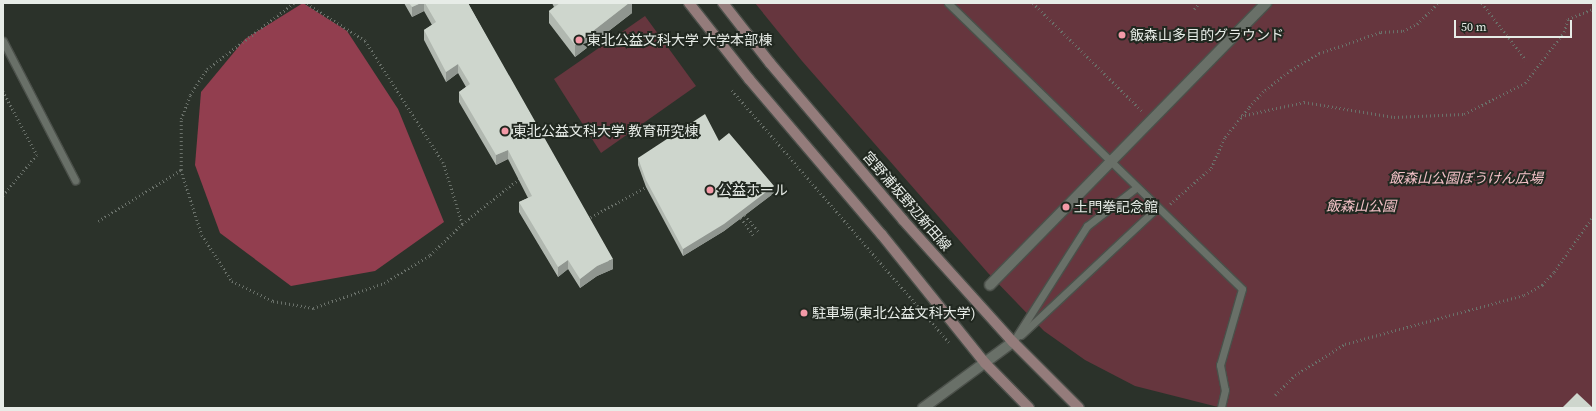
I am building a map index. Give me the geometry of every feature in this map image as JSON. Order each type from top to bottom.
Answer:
[{"type":"main road","points":[[689,3],[749,79],[882,235],[985,363],[1029,408]]},
{"type":"main road","name":"宮野浦坂野辺新田線","points":[[723,3],[770,63],[903,220],[1013,342],[1079,408]]},
{"type":"street","points":[[990,285],[1266,3]]},
{"type":"street","points":[[923,408],[1013,342]]},
{"type":"lane","points":[[948,3],[1242,289],[1220,365],[1225,390],[1221,408]]},
{"type":"lane","points":[[3,41],[76,180]]},
{"type":"lane","points":[[1013,342],[1087,226],[1137,188]]},
{"type":"lane","points":[[1013,342],[1158,207]]},
{"type":"path","points":[[294,3],[207,69],[194,89],[181,119],[181,170],[202,235],[232,281],[273,301],[313,308],[384,283],[430,255],[462,224],[521,178]]},
{"type":"path","points":[[305,3],[365,40],[443,163],[462,224]]},
{"type":"path","points":[[1033,3],[1151,120]]},
{"type":"path","points":[[1194,9],[1199,3]]},
{"type":"path","points":[[1158,207],[1172,204],[1211,168],[1225,137],[1241,116],[1265,90],[1319,53],[1381,32],[1403,31],[1417,24],[1438,3]]},
{"type":"path","points":[[1482,3],[1526,60]]},
{"type":"path","points":[[1241,116],[1304,102],[1394,117],[1464,114],[1525,82],[1564,32],[1568,19],[1593,9]]},
{"type":"path","points":[[732,90],[951,345]]},
{"type":"path","points":[[3,91],[37,155],[3,196]]},
{"type":"path","points":[[98,221],[181,170]]},
{"type":"path","points":[[587,219],[646,187]]},
{"type":"path","points":[[745,215],[758,231]]},
{"type":"path","points":[[1275,395],[1295,375],[1345,344],[1524,295],[1542,285],[1554,272],[1593,216]]},
{"type":"path","points":[[741,218],[754,236]]},
{"type":"green space","name":"飯森山公園","points":[[755,3],[1593,3],[1593,408],[1222,408],[1135,386],[1085,360],[1044,331],[988,273],[802,61]]},
{"type":"green space","points":[[645,16],[696,86],[601,153],[554,79]]},
{"type":"shaded area","points":[[303,3],[347,31],[398,109],[444,222],[375,271],[291,286],[220,233],[195,165],[201,92],[245,39]]},
{"type":"building","points":[[409,3],[421,3],[412,7]]},
{"type":"building","name":"東北公益文科大学 教育研究棟","points":[[425,3],[468,3],[613,259],[597,266],[580,279],[568,260],[558,267],[519,202],[532,196],[508,150],[496,155],[459,92],[470,84],[458,64],[446,72],[424,30],[436,22]]},
{"type":"building","name":"東北公益文科大学 大学本部棟","points":[[560,3],[629,3],[575,45],[549,11]]},
{"type":"building","name":"公益ホール","points":[[705,114],[719,141],[729,133],[774,186],[724,224],[683,249],[646,180],[638,158]]},
{"type":"building","points":[[1577,393],[1593,408],[1562,408]]},
{"type":"place","name":"飯森山多目的グラウンド","points":[[1122,35]]},
{"type":"place","name":"東北公益文科大学 大学本部棟","points":[[579,40]]},
{"type":"place","name":"東北公益文科大学 教育研究棟","points":[[505,131]]},
{"type":"place","name":"公益ホール","points":[[710,190]]},
{"type":"place","name":"土門拳記念館","points":[[1066,207]]},
{"type":"place","name":"駐車場(東北公益文科大学)","points":[[804,313]]},
{"type":"park label","name":"飯森山公園ぼうけん広場","points":[[1466,178]]}]
